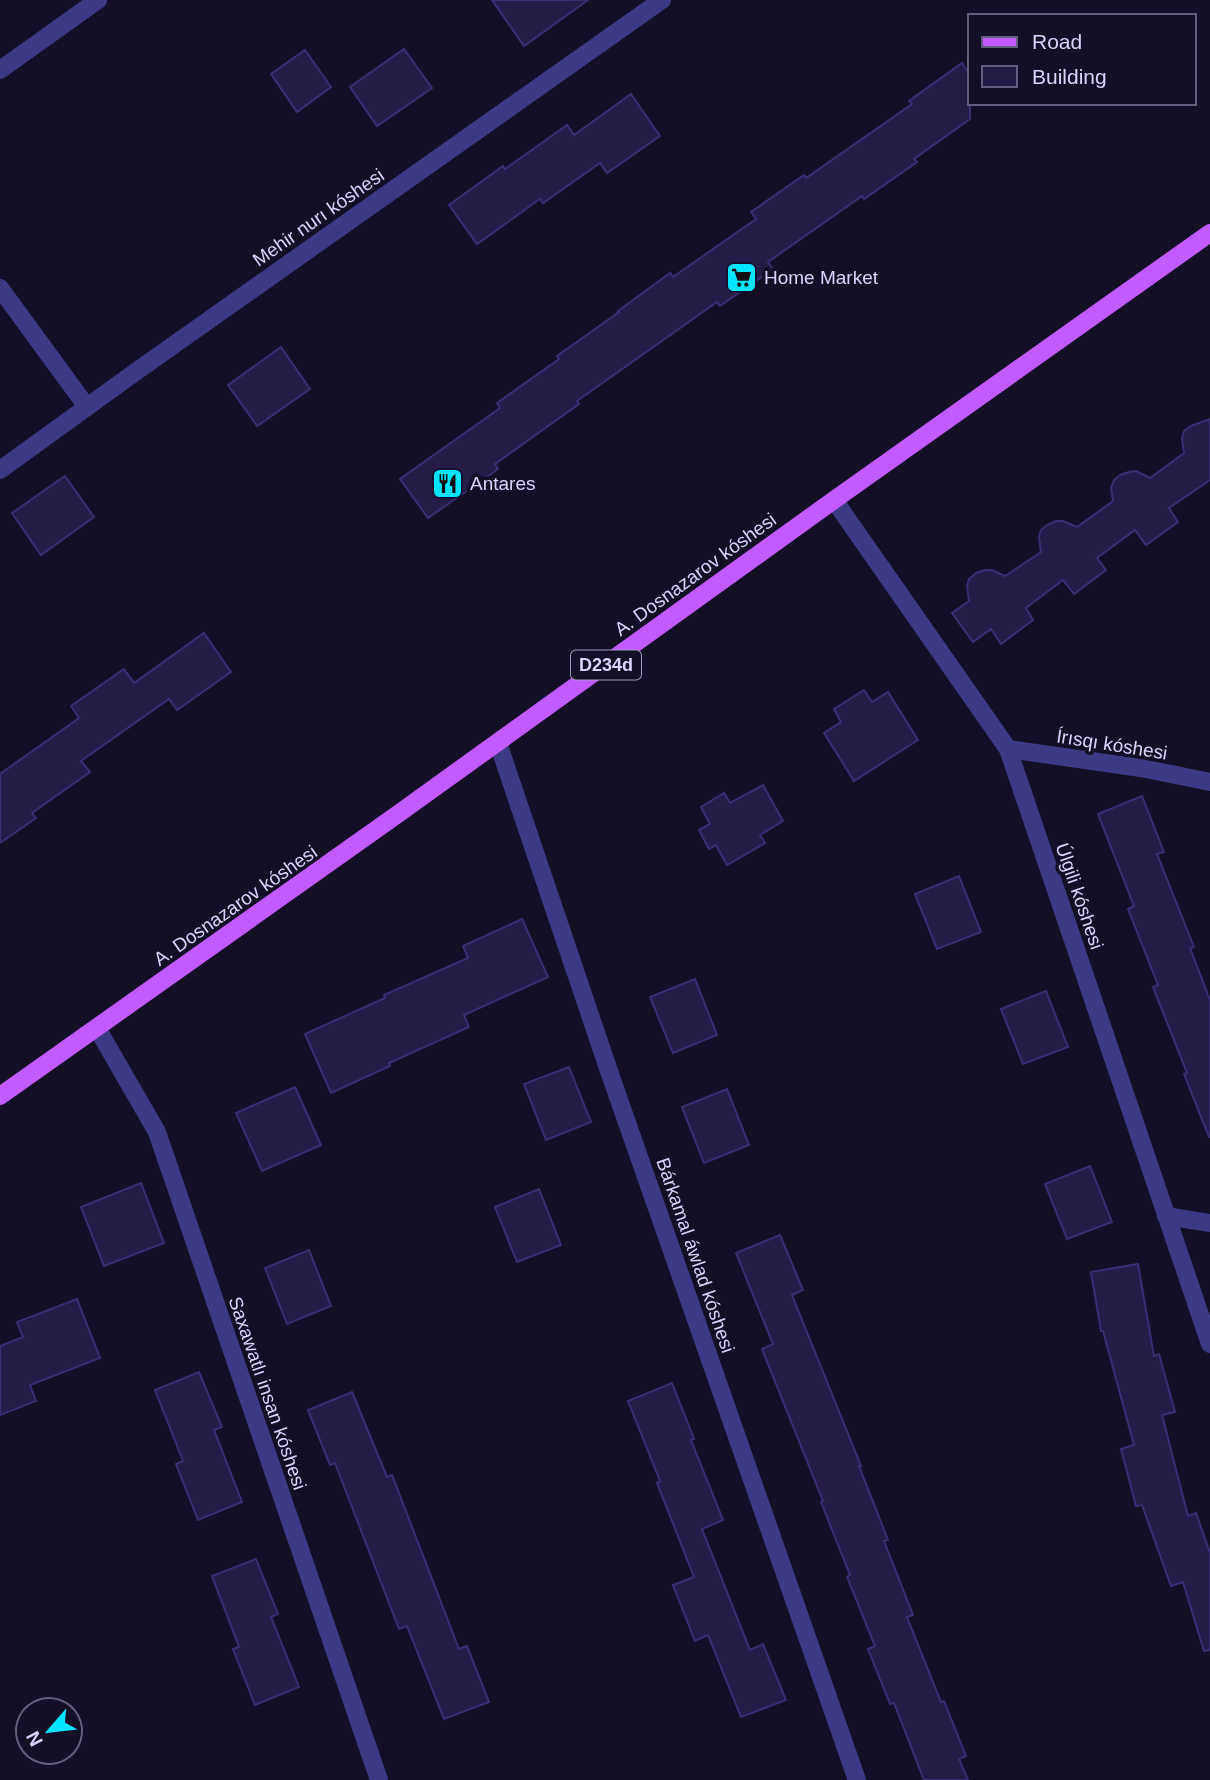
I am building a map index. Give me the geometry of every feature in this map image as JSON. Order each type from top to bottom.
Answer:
[{"type":"main road","name":"A. Dosnazarov kóshesi","points":[[0,1096],[1210,233]]},
{"type":"street","points":[[0,70],[98,0]]},
{"type":"street","name":"Mehir nurı kóshesi","points":[[0,470],[662,0]]},
{"type":"street","points":[[0,288],[87,407]]},
{"type":"street","name":"Úlgili kóshesi","points":[[834,500],[1008,749],[1210,1344]]},
{"type":"street","name":"Bárkamal áwlad kóshesi","points":[[498,743],[610,1074],[857,1780]]},
{"type":"street","name":"Írısqı kóshesi","points":[[1008,749],[1141,768],[1210,782]]},
{"type":"street","name":"Saxawatlı insan kóshesi","points":[[97,1028],[157,1132],[379,1780]]},
{"type":"street","points":[[1166,1216],[1210,1223]]},
{"type":"building","points":[[492,0],[588,0],[524,46]]},
{"type":"building","points":[[404,49],[432,88],[377,126],[350,87]]},
{"type":"building","points":[[305,50],[331,87],[297,112],[271,74]]},
{"type":"building","points":[[962,63],[968,72],[970,119],[914,159],[917,162],[864,199],[862,196],[768,262],[773,269],[720,306],[717,302],[577,401],[579,404],[495,464],[498,469],[428,518],[400,479],[500,408],[497,403],[559,359],[557,356],[670,273],[673,277],[756,219],[751,212],[804,175],[806,178],[912,104],[909,101]]},
{"type":"building","points":[[631,94],[660,136],[607,173],[600,163],[543,203],[540,199],[477,244],[449,205],[567,125],[574,135]]},
{"type":"building","points":[[281,347],[310,389],[257,426],[228,385]]},
{"type":"building","points":[[1210,419],[1210,480],[1169,508],[1178,522],[1146,545],[1135,530],[1097,558],[1106,570],[1074,594],[1063,580],[1026,608],[1033,620],[1001,644],[991,629],[973,642],[952,613],[969,601],[969,579],[985,570],[1005,576],[1041,552],[1039,537],[1041,530],[1047,525],[1063,521],[1077,527],[1113,501],[1111,488],[1120,475],[1136,471],[1150,478],[1184,453],[1184,431]]},
{"type":"building","points":[[65,476],[94,517],[41,555],[12,513]]},
{"type":"building","points":[[204,633],[231,672],[177,710],[169,699],[81,761],[90,772],[32,813],[36,818],[0,843],[0,774],[79,718],[71,706],[124,669],[134,683]]},
{"type":"building","points":[[864,690],[872,702],[888,692],[918,740],[854,781],[824,733],[841,722],[834,709]]},
{"type":"building","points":[[763,785],[783,821],[760,835],[765,843],[727,865],[716,845],[709,849],[699,830],[710,824],[701,807],[724,793],[730,803]]},
{"type":"building","points":[[1142,796],[1164,852],[1157,854],[1194,947],[1190,948],[1210,1000],[1210,1137],[1153,987],[1158,985],[1128,909],[1134,906],[1098,814]]},
{"type":"building","points":[[959,876],[981,932],[937,949],[915,894]]},
{"type":"building","points":[[522,919],[548,977],[464,1015],[469,1027],[331,1093],[305,1034],[468,958],[463,946]]},
{"type":"building","points":[[695,979],[717,1035],[673,1053],[650,997]]},
{"type":"building","points":[[1046,991],[1068,1047],[1023,1064],[1001,1009]]},
{"type":"building","points":[[569,1067],[591,1122],[546,1140],[524,1084]]},
{"type":"building","points":[[295,1087],[321,1145],[262,1171],[236,1113]]},
{"type":"building","points":[[727,1089],[749,1145],[704,1163],[682,1107]]},
{"type":"building","points":[[1090,1166],[1112,1222],[1067,1239],[1045,1184]]},
{"type":"building","points":[[141,1183],[164,1243],[104,1266],[81,1207]]},
{"type":"building","points":[[539,1189],[561,1245],[517,1262],[495,1207]]},
{"type":"building","points":[[780,1235],[803,1290],[792,1295],[888,1540],[884,1541],[913,1615],[907,1617],[966,1756],[959,1759],[968,1780],[924,1780],[894,1703],[890,1704],[868,1649],[875,1646],[847,1577],[850,1575],[762,1349],[773,1344],[736,1253]]},
{"type":"building","points":[[309,1250],[331,1306],[287,1324],[265,1268]]},
{"type":"building","points":[[1138,1264],[1154,1356],[1159,1354],[1175,1412],[1162,1415],[1188,1516],[1196,1513],[1210,1553],[1210,1650],[1204,1651],[1183,1582],[1171,1586],[1142,1505],[1136,1506],[1121,1449],[1134,1445],[1101,1331],[1091,1272]]},
{"type":"building","points":[[77,1299],[100,1358],[30,1385],[36,1401],[0,1415],[0,1346],[23,1337],[17,1322]]},
{"type":"building","points":[[199,1372],[222,1427],[214,1430],[242,1502],[198,1520],[176,1464],[183,1461],[155,1390]]},
{"type":"building","points":[[672,1383],[723,1520],[702,1529],[750,1650],[763,1644],[786,1700],[741,1717],[708,1635],[695,1641],[673,1585],[694,1577],[628,1401]]},
{"type":"building","points":[[352,1392],[387,1477],[392,1475],[459,1649],[467,1646],[489,1702],[444,1719],[407,1626],[399,1629],[335,1463],[330,1465],[308,1410]]},
{"type":"building","points":[[256,1559],[278,1614],[271,1617],[299,1687],[255,1705],[233,1649],[239,1647],[212,1576]]},
{"type":"place","name":"Home Market","points":[[741,277]]},
{"type":"place","name":"Antares","points":[[447,483]]}]
